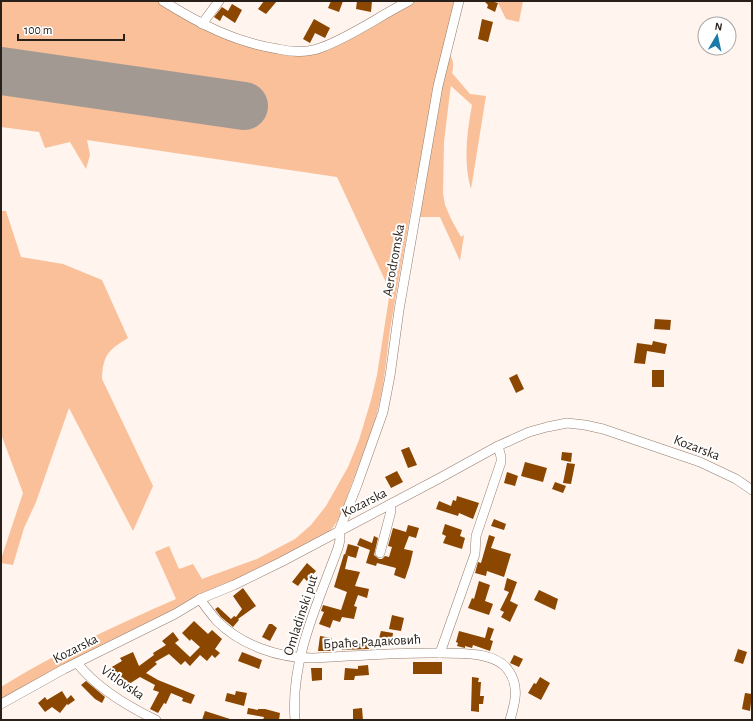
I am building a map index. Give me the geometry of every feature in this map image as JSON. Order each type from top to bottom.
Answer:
[{"type":"street","points":[[163,1],[202,24],[231,37],[259,46],[285,51],[305,52],[319,49],[340,40],[398,4],[409,1]]},
{"type":"street","points":[[202,24],[218,1]]},
{"type":"street","name":"Aerodromska","points":[[343,520],[383,412],[438,86],[459,1]]},
{"type":"street","name":"Kozarska","points":[[1,704],[77,662],[175,614],[200,599],[234,586],[390,505],[498,446],[529,432],[567,423],[602,429],[700,462],[736,479],[752,490]]},
{"type":"street","points":[[440,653],[475,554],[476,536],[500,462],[501,457],[498,446]]},
{"type":"street","points":[[380,553],[391,511],[390,505]]},
{"type":"street","name":"Omladinski put","points":[[295,720],[295,692],[300,658],[338,548],[340,540],[339,531],[343,520]]},
{"type":"street","name":"Браће Радаковић","points":[[200,599],[217,621],[238,637],[260,648],[300,658],[395,653],[440,653],[480,655],[493,659],[502,664],[508,670],[516,689],[516,696],[510,720]]},
{"type":"street","name":"Vitlovska","points":[[77,662],[95,681],[124,702],[156,720]]},
{"type":"shaded area","points":[[1,1],[158,1],[189,20],[302,55],[416,1],[455,1],[418,180],[416,180],[393,311],[383,386],[378,409],[337,522],[329,532],[1,700],[1,687],[22,674],[87,640],[176,599],[155,552],[169,546],[179,569],[193,564],[202,579],[257,559],[295,539],[311,525],[326,506],[348,467],[359,440],[377,375],[390,291],[337,177],[87,140],[90,155],[86,169],[70,142],[45,148],[39,132],[1,127]]},
{"type":"shaded area","points":[[497,1],[523,1],[519,22],[506,19]]},
{"type":"shaded area","points":[[448,53],[453,63],[452,73],[470,94],[486,96],[471,189],[466,158],[467,136],[472,105],[451,86],[444,142],[443,193],[445,205],[451,219],[461,237],[464,235],[460,261],[440,217],[418,217]]},
{"type":"shaded area","points":[[1,211],[6,211],[21,257],[63,264],[102,280],[128,338],[111,350],[108,354],[105,359],[102,379],[153,486],[133,531],[69,408],[36,502],[24,528],[13,565],[1,563],[1,559],[23,493],[1,434]]},
{"type":"building","points":[[264,1],[277,1],[266,14],[258,9]]},
{"type":"building","points":[[331,1],[343,1],[339,12],[328,8]]},
{"type":"building","points":[[357,1],[372,1],[371,12],[356,9]]},
{"type":"building","points":[[484,1],[498,3],[495,12],[487,8],[488,5]]},
{"type":"building","points":[[232,4],[242,10],[235,23],[223,15],[220,21],[214,17],[222,7],[228,11]]},
{"type":"building","points":[[314,19],[330,28],[325,38],[315,33],[310,43],[303,39]]},
{"type":"building","points":[[482,19],[493,22],[488,42],[478,39]]},
{"type":"building","points":[[655,319],[671,320],[670,330],[654,329]]},
{"type":"building","points":[[653,341],[667,344],[665,354],[647,351],[645,364],[634,363],[637,343],[652,345]]},
{"type":"building","points":[[652,370],[664,370],[664,387],[652,387]]},
{"type":"building","points":[[517,374],[524,389],[516,393],[509,378]]},
{"type":"building","points":[[409,447],[417,465],[408,468],[401,450]]},
{"type":"building","points":[[562,452],[572,453],[571,462],[561,460]]},
{"type":"building","points":[[525,462],[547,468],[543,482],[521,476]]},
{"type":"building","points":[[567,463],[575,464],[571,484],[563,483]]},
{"type":"building","points":[[397,471],[403,482],[391,488],[385,477]]},
{"type":"building","points":[[507,472],[518,476],[515,486],[504,483]]},
{"type":"building","points":[[555,482],[566,486],[563,493],[552,489]]},
{"type":"building","points":[[457,496],[479,503],[473,519],[459,513],[458,516],[436,509],[439,501],[451,506],[453,500],[456,501]]},
{"type":"building","points":[[494,519],[506,524],[504,530],[491,526]]},
{"type":"building","points":[[445,524],[462,530],[460,536],[465,538],[462,549],[443,543],[446,536],[442,534]]},
{"type":"building","points":[[408,525],[419,528],[416,538],[409,536],[404,549],[413,551],[405,579],[394,575],[396,568],[377,563],[376,566],[366,563],[370,550],[357,545],[360,538],[372,543],[374,536],[378,538],[374,555],[379,559],[382,559],[385,556],[389,557],[392,547],[388,546],[393,528],[406,532]]},
{"type":"building","points":[[489,535],[495,537],[491,548],[511,554],[504,577],[487,571],[486,576],[475,573],[478,562],[481,563]]},
{"type":"building","points":[[348,544],[359,547],[356,558],[345,555]]},
{"type":"building","points":[[344,554],[348,556],[345,569],[360,572],[355,586],[369,589],[367,598],[358,595],[354,606],[357,607],[354,619],[342,617],[340,622],[333,620],[330,628],[319,624],[324,612],[321,611],[323,605],[341,610],[347,592],[334,587]]},
{"type":"building","points":[[307,563],[316,571],[307,581],[304,578],[298,586],[292,582]]},
{"type":"building","points":[[507,578],[517,582],[510,601],[518,605],[510,622],[501,617],[504,612],[500,610],[509,592],[504,590]]},
{"type":"building","points":[[479,581],[490,585],[485,601],[493,604],[489,615],[468,608],[472,598],[474,599]]},
{"type":"building","points":[[243,588],[256,606],[238,619],[239,620],[233,627],[221,617],[215,609],[218,607],[231,619],[234,616],[236,617],[242,609],[233,596]]},
{"type":"building","points":[[539,590],[558,599],[555,610],[534,600]]},
{"type":"building","points":[[392,615],[404,618],[401,631],[389,629]]},
{"type":"building","points":[[194,621],[208,634],[212,630],[222,639],[215,649],[220,653],[215,658],[212,655],[207,661],[200,655],[190,666],[185,661],[181,665],[169,654],[155,662],[157,664],[146,673],[158,680],[195,695],[191,704],[182,701],[183,698],[171,693],[166,704],[164,703],[158,713],[150,709],[159,692],[153,690],[155,685],[140,677],[126,686],[119,675],[110,680],[105,671],[122,661],[120,658],[133,652],[139,666],[154,655],[153,653],[166,645],[162,641],[173,632],[179,640],[175,643],[190,657],[200,647],[191,639],[190,641],[182,633]]},
{"type":"building","points":[[269,624],[272,624],[277,628],[270,641],[262,637]]},
{"type":"building","points":[[488,627],[494,629],[490,640],[493,641],[490,651],[473,645],[472,648],[457,646],[458,643],[456,642],[459,631],[485,638]]},
{"type":"building","points":[[381,631],[393,633],[392,642],[379,638]]},
{"type":"building","points":[[320,636],[332,638],[331,651],[318,651]]},
{"type":"building","points":[[368,643],[369,649],[342,650],[342,644]]},
{"type":"building","points":[[738,649],[747,652],[743,664],[734,661]]},
{"type":"building","points":[[242,652],[262,660],[259,669],[238,661]]},
{"type":"building","points":[[514,655],[523,659],[519,667],[510,663]]},
{"type":"building","points":[[413,662],[442,662],[442,674],[413,674]]},
{"type":"building","points":[[368,665],[369,675],[355,676],[354,680],[344,680],[345,668],[358,669],[358,666]]},
{"type":"building","points":[[311,668],[322,668],[322,680],[312,681]]},
{"type":"building","points":[[472,677],[479,678],[478,682],[481,682],[480,696],[484,696],[483,704],[479,704],[479,712],[471,711]]},
{"type":"building","points":[[540,677],[550,683],[541,700],[528,693]]},
{"type":"building","points":[[86,681],[105,697],[102,703],[95,699],[81,685]]},
{"type":"building","points":[[62,691],[67,699],[71,695],[75,700],[68,705],[67,704],[60,713],[52,707],[45,712],[38,703],[45,697],[47,700]]},
{"type":"building","points":[[236,691],[247,693],[244,706],[225,701],[227,693],[235,695]]},
{"type":"building","points":[[745,693],[752,694],[750,711],[742,709]]},
{"type":"building","points":[[248,708],[258,710],[265,709],[280,713],[279,720],[263,720],[264,717],[247,714]]},
{"type":"building","points":[[362,708],[363,720],[353,720],[353,709]]},
{"type":"building","points":[[205,711],[230,719],[202,720]]},
{"type":"runway","points":[[1,71],[244,106]]}]
